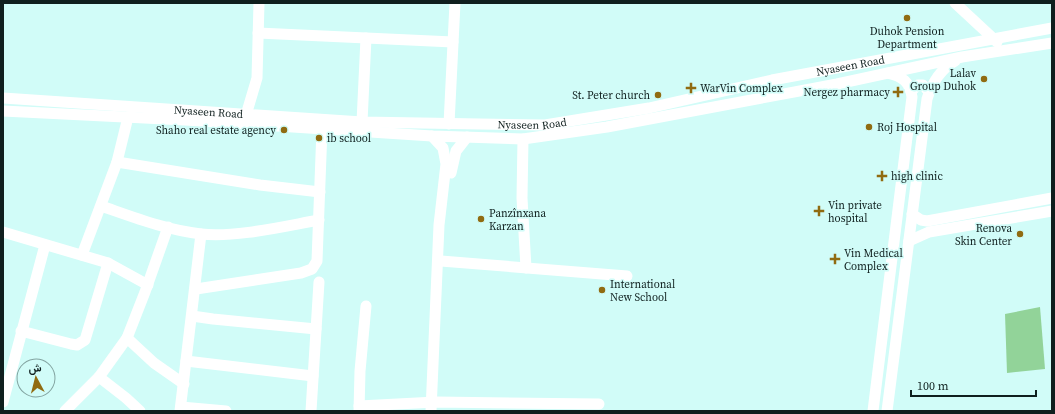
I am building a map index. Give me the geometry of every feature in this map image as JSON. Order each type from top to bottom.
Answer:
[{"type":"street","points":[[246,115],[257,78],[259,3]]},
{"type":"street","points":[[449,124],[455,3]]},
{"type":"street","points":[[955,3],[994,38],[1000,51]]},
{"type":"street","name":"Nyaseen Road","points":[[3,111],[322,129],[348,126],[362,122],[545,125],[649,108],[772,80],[1052,28]]},
{"type":"street","points":[[258,33],[453,42]]},
{"type":"street","points":[[362,122],[366,38]]},
{"type":"street","name":"Nyaseen Road","points":[[3,98],[246,115],[432,136],[523,139],[607,128],[962,57],[1052,44]]},
{"type":"street","points":[[887,411],[929,92],[934,81],[942,71],[962,57]]},
{"type":"street","points":[[873,411],[912,97],[906,81],[898,75],[887,73]]},
{"type":"street","points":[[911,91],[918,85],[923,85],[929,92]]},
{"type":"street","points":[[82,255],[117,162],[128,117]]},
{"type":"street","points":[[196,290],[301,273],[312,269],[318,261],[322,129]]},
{"type":"street","points":[[432,136],[450,152],[452,165],[441,261],[433,407]]},
{"type":"street","points":[[433,407],[436,280],[439,225],[446,164],[450,152],[467,137]]},
{"type":"street","points":[[523,139],[522,198],[526,268]]},
{"type":"street","points":[[117,162],[260,185],[320,192]]},
{"type":"street","points":[[909,241],[928,226],[1052,198]]},
{"type":"street","points":[[101,206],[168,227],[201,234],[258,231],[319,220]]},
{"type":"street","points":[[912,214],[928,226],[1052,211]]},
{"type":"street","points":[[68,410],[99,378],[127,338],[148,285],[168,227]]},
{"type":"street","points":[[3,232],[108,264],[148,285]]},
{"type":"street","points":[[201,234],[196,290],[181,409],[226,411]]},
{"type":"street","points":[[3,402],[45,245]]},
{"type":"street","points":[[441,261],[627,276]]},
{"type":"street","points":[[21,331],[77,345],[85,340],[108,264]]},
{"type":"street","points":[[311,411],[319,282]]},
{"type":"street","points":[[890,283],[903,285]]},
{"type":"street","points":[[366,306],[359,408],[599,404]]},
{"type":"street","points":[[192,316],[213,320],[316,330]]},
{"type":"street","points":[[127,338],[154,363],[184,384]]},
{"type":"street","points":[[186,361],[313,376]]},
{"type":"street","points":[[99,378],[126,398],[140,411]]},
{"type":"green space","points":[[1040,307],[1045,369],[1007,373],[1005,314]]},
{"type":"place","name":"Duhok Pension Department","points":[[907,18]]},
{"type":"place","name":"Lalav Group Duhok","points":[[984,79]]},
{"type":"place","name":"WarVin Complex","points":[[691,88]]},
{"type":"place","name":"Nergez pharmacy","points":[[898,92]]},
{"type":"place","name":"St. Peter church","points":[[658,95]]},
{"type":"place","name":"Roj Hospital","points":[[869,127]]},
{"type":"place","name":"Shaho real estate agency","points":[[284,130]]},
{"type":"place","name":"ib school","points":[[319,138]]},
{"type":"place","name":"high clinic","points":[[882,176]]},
{"type":"place","name":"Vin private hospital","points":[[819,211]]},
{"type":"place","name":"Panzînxana Karzan","points":[[481,219]]},
{"type":"place","name":"Renova Skin Center","points":[[1020,234]]},
{"type":"place","name":"Vin Medical Complex","points":[[835,259]]},
{"type":"place","name":"International New School","points":[[602,290]]}]
